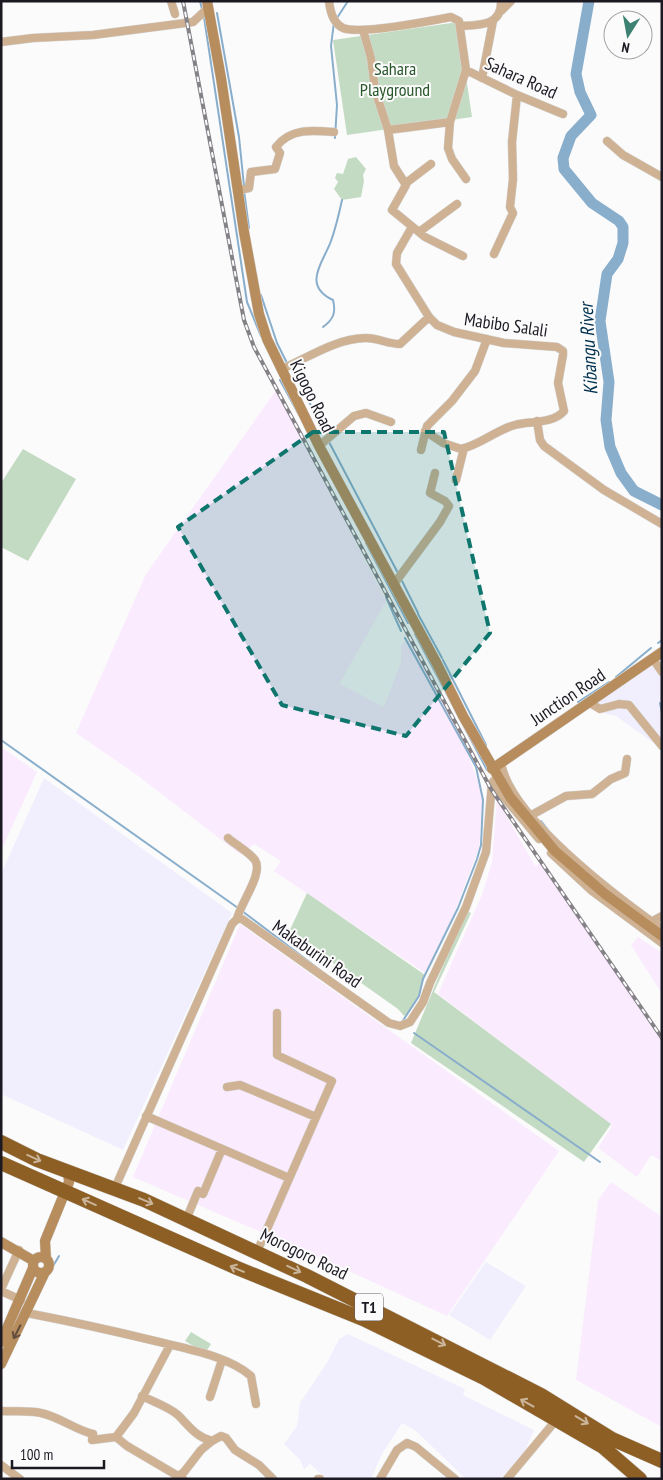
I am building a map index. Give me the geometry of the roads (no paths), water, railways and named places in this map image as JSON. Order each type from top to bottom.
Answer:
[{"type":"highway","name":"Morogoro Road","points":[[3,1148],[144,1200],[256,1252],[478,1362],[540,1395],[612,1439],[662,1461]]},
{"type":"highway","name":"Morogoro Road","points":[[1,1163],[236,1268],[363,1319],[484,1378],[603,1447],[640,1479]]},
{"type":"main road","name":"Kigogo Road","points":[[208,5],[259,314],[267,339],[318,446],[394,584],[494,776],[555,851],[604,894],[648,923],[662,936]]},
{"type":"main road","name":"Junction Road","points":[[494,776],[501,762],[658,655]]},
{"type":"main road","points":[[1,1364],[49,1266],[44,1243],[69,1182],[68,1171]]},
{"type":"main road","points":[[2,1244],[20,1250],[32,1250],[44,1243]]},
{"type":"main road","points":[[20,1250],[34,1264],[39,1273],[46,1272]]},
{"type":"main road","points":[[1,1342],[20,1301],[34,1264],[39,1257],[46,1259]]},
{"type":"street","points":[[170,1],[175,14]]},
{"type":"street","points":[[330,1],[333,17],[340,26],[363,30],[451,18],[458,20],[461,26],[481,25],[493,21]]},
{"type":"street","points":[[501,1],[501,11]]},
{"type":"street","points":[[482,78],[493,21],[511,1]]},
{"type":"street","points":[[1,42],[33,38],[77,37],[193,22],[208,5]]},
{"type":"street","name":"Sahara Road","points":[[461,26],[466,70],[450,122],[449,151],[466,179]]},
{"type":"street","points":[[363,30],[371,58],[375,90],[388,130],[394,166],[406,183],[406,188],[392,210],[434,242],[463,256]]},
{"type":"street","name":"Sahara Road","points":[[466,70],[517,95],[563,114]]},
{"type":"street","points":[[494,254],[513,213],[510,207],[513,179],[512,142],[517,95]]},
{"type":"street","points":[[388,130],[450,122]]},
{"type":"street","points":[[239,190],[249,188],[251,172],[275,170],[280,154],[276,147],[285,137],[306,130],[334,132]]},
{"type":"street","points":[[607,141],[623,154],[662,177]]},
{"type":"street","points":[[406,183],[431,164]]},
{"type":"street","points":[[416,230],[457,204]]},
{"type":"street","name":"Mabibo Salali","points":[[416,230],[400,246],[395,260],[429,317],[436,324],[454,332],[520,345],[557,347],[563,351],[558,383],[564,411],[551,419],[504,428],[464,448]]},
{"type":"street","points":[[282,369],[338,344],[365,338],[390,344],[400,344],[429,317]]},
{"type":"street","points":[[421,450],[425,431],[430,422],[452,401],[475,371],[487,339]]},
{"type":"street","points":[[318,446],[354,416],[366,413],[392,422]]},
{"type":"street","points":[[537,421],[540,440],[544,446],[604,490],[662,524]]},
{"type":"street","points":[[425,431],[451,447],[464,448],[456,480]]},
{"type":"street","points":[[394,584],[440,522],[449,506],[445,500],[430,493],[435,473]]},
{"type":"street","points":[[658,655],[662,672]]},
{"type":"street","points":[[590,703],[600,709],[619,704],[629,705],[662,746]]},
{"type":"street","points":[[501,762],[506,782],[529,817],[566,796],[592,794],[611,779],[626,773],[627,759]]},
{"type":"street","points":[[494,776],[560,862],[592,891],[662,943]]},
{"type":"street","name":"Makaburini Road","points":[[237,919],[244,920],[391,1024],[410,1022],[423,1002],[476,883],[486,852],[494,776]]},
{"type":"street","points":[[114,1190],[232,924],[237,919],[239,909],[256,878],[258,868],[254,858],[228,838]]},
{"type":"street","points":[[648,923],[662,916]]},
{"type":"street","points":[[648,923],[662,928]]},
{"type":"street","points":[[256,1252],[332,1081],[277,1055],[276,1013]]},
{"type":"street","points":[[227,1087],[240,1085],[316,1117]]},
{"type":"street","points":[[146,1116],[289,1178]]},
{"type":"street","points":[[186,1220],[198,1192],[203,1194],[222,1149]]},
{"type":"street","points":[[20,1250],[1,1291],[20,1301]]},
{"type":"street","points":[[27,1313],[118,1331],[222,1360],[241,1368],[252,1376],[256,1404]]},
{"type":"street","points":[[116,1437],[142,1396],[170,1345]]},
{"type":"street","points":[[210,1398],[222,1360]]},
{"type":"street","points":[[142,1396],[178,1416],[195,1433],[212,1441]]},
{"type":"street","points":[[1,1410],[49,1415],[83,1432],[93,1434],[92,1440],[116,1437],[127,1446],[179,1478],[191,1460],[212,1441],[221,1436],[226,1438],[235,1450],[258,1465],[273,1479]]},
{"type":"street","points":[[510,1478],[557,1419]]},
{"type":"street","points":[[380,1479],[397,1450],[407,1443],[416,1447],[454,1479]]},
{"type":"street","points":[[1,1465],[20,1479]]},
{"type":"waterway","points":[[200,1],[202,9]]},
{"type":"waterway","points":[[337,18],[348,1]]},
{"type":"waterway","name":"Kibangu River","points":[[589,1],[576,74],[580,92],[591,115],[571,136],[563,158],[564,169],[592,203],[619,221],[623,227],[623,243],[618,259],[607,274],[600,321],[609,382],[606,420],[610,447],[621,473],[634,491],[662,505]]},
{"type":"waterway","points":[[217,13],[239,137],[244,186]]},
{"type":"waterway","points":[[204,17],[247,302],[261,336]]},
{"type":"waterway","points":[[334,22],[331,46],[337,105],[335,138]]},
{"type":"waterway","points":[[244,191],[249,228]]},
{"type":"waterway","points":[[323,327],[332,318],[334,304],[333,300],[323,294],[318,287],[316,280],[317,272],[333,236],[342,200]]},
{"type":"waterway","points":[[261,295],[277,343],[287,363]]},
{"type":"waterway","points":[[290,367],[326,433]]},
{"type":"waterway","points":[[280,380],[299,415]]},
{"type":"waterway","points":[[329,442],[399,575]]},
{"type":"waterway","points":[[366,543],[408,623]]},
{"type":"waterway","points":[[401,579],[418,613]]},
{"type":"waterway","points":[[386,597],[401,631]]},
{"type":"waterway","points":[[418,614],[442,658]]},
{"type":"waterway","points":[[415,634],[487,770]]},
{"type":"waterway","points":[[402,1022],[419,996],[423,979],[458,908],[477,859],[481,845],[483,800],[476,767],[405,638]]},
{"type":"waterway","points":[[658,643],[662,640]]},
{"type":"waterway","points":[[616,677],[651,648]]},
{"type":"waterway","points":[[443,660],[486,745]]},
{"type":"waterway","points":[[578,702],[609,682]]},
{"type":"waterway","points":[[660,703],[662,713]]},
{"type":"waterway","points":[[1,740],[238,908]]},
{"type":"waterway","points":[[541,821],[549,831]]},
{"type":"waterway","points":[[242,911],[320,970]]},
{"type":"waterway","points":[[414,1033],[600,1162]]},
{"type":"waterway","points":[[49,1273],[59,1256]]},
{"type":"railway","points":[[183,1],[244,320],[254,347],[491,789],[662,1038]]},
{"type":"park label","name":"Sahara Playground","points":[[395,79]]}]
